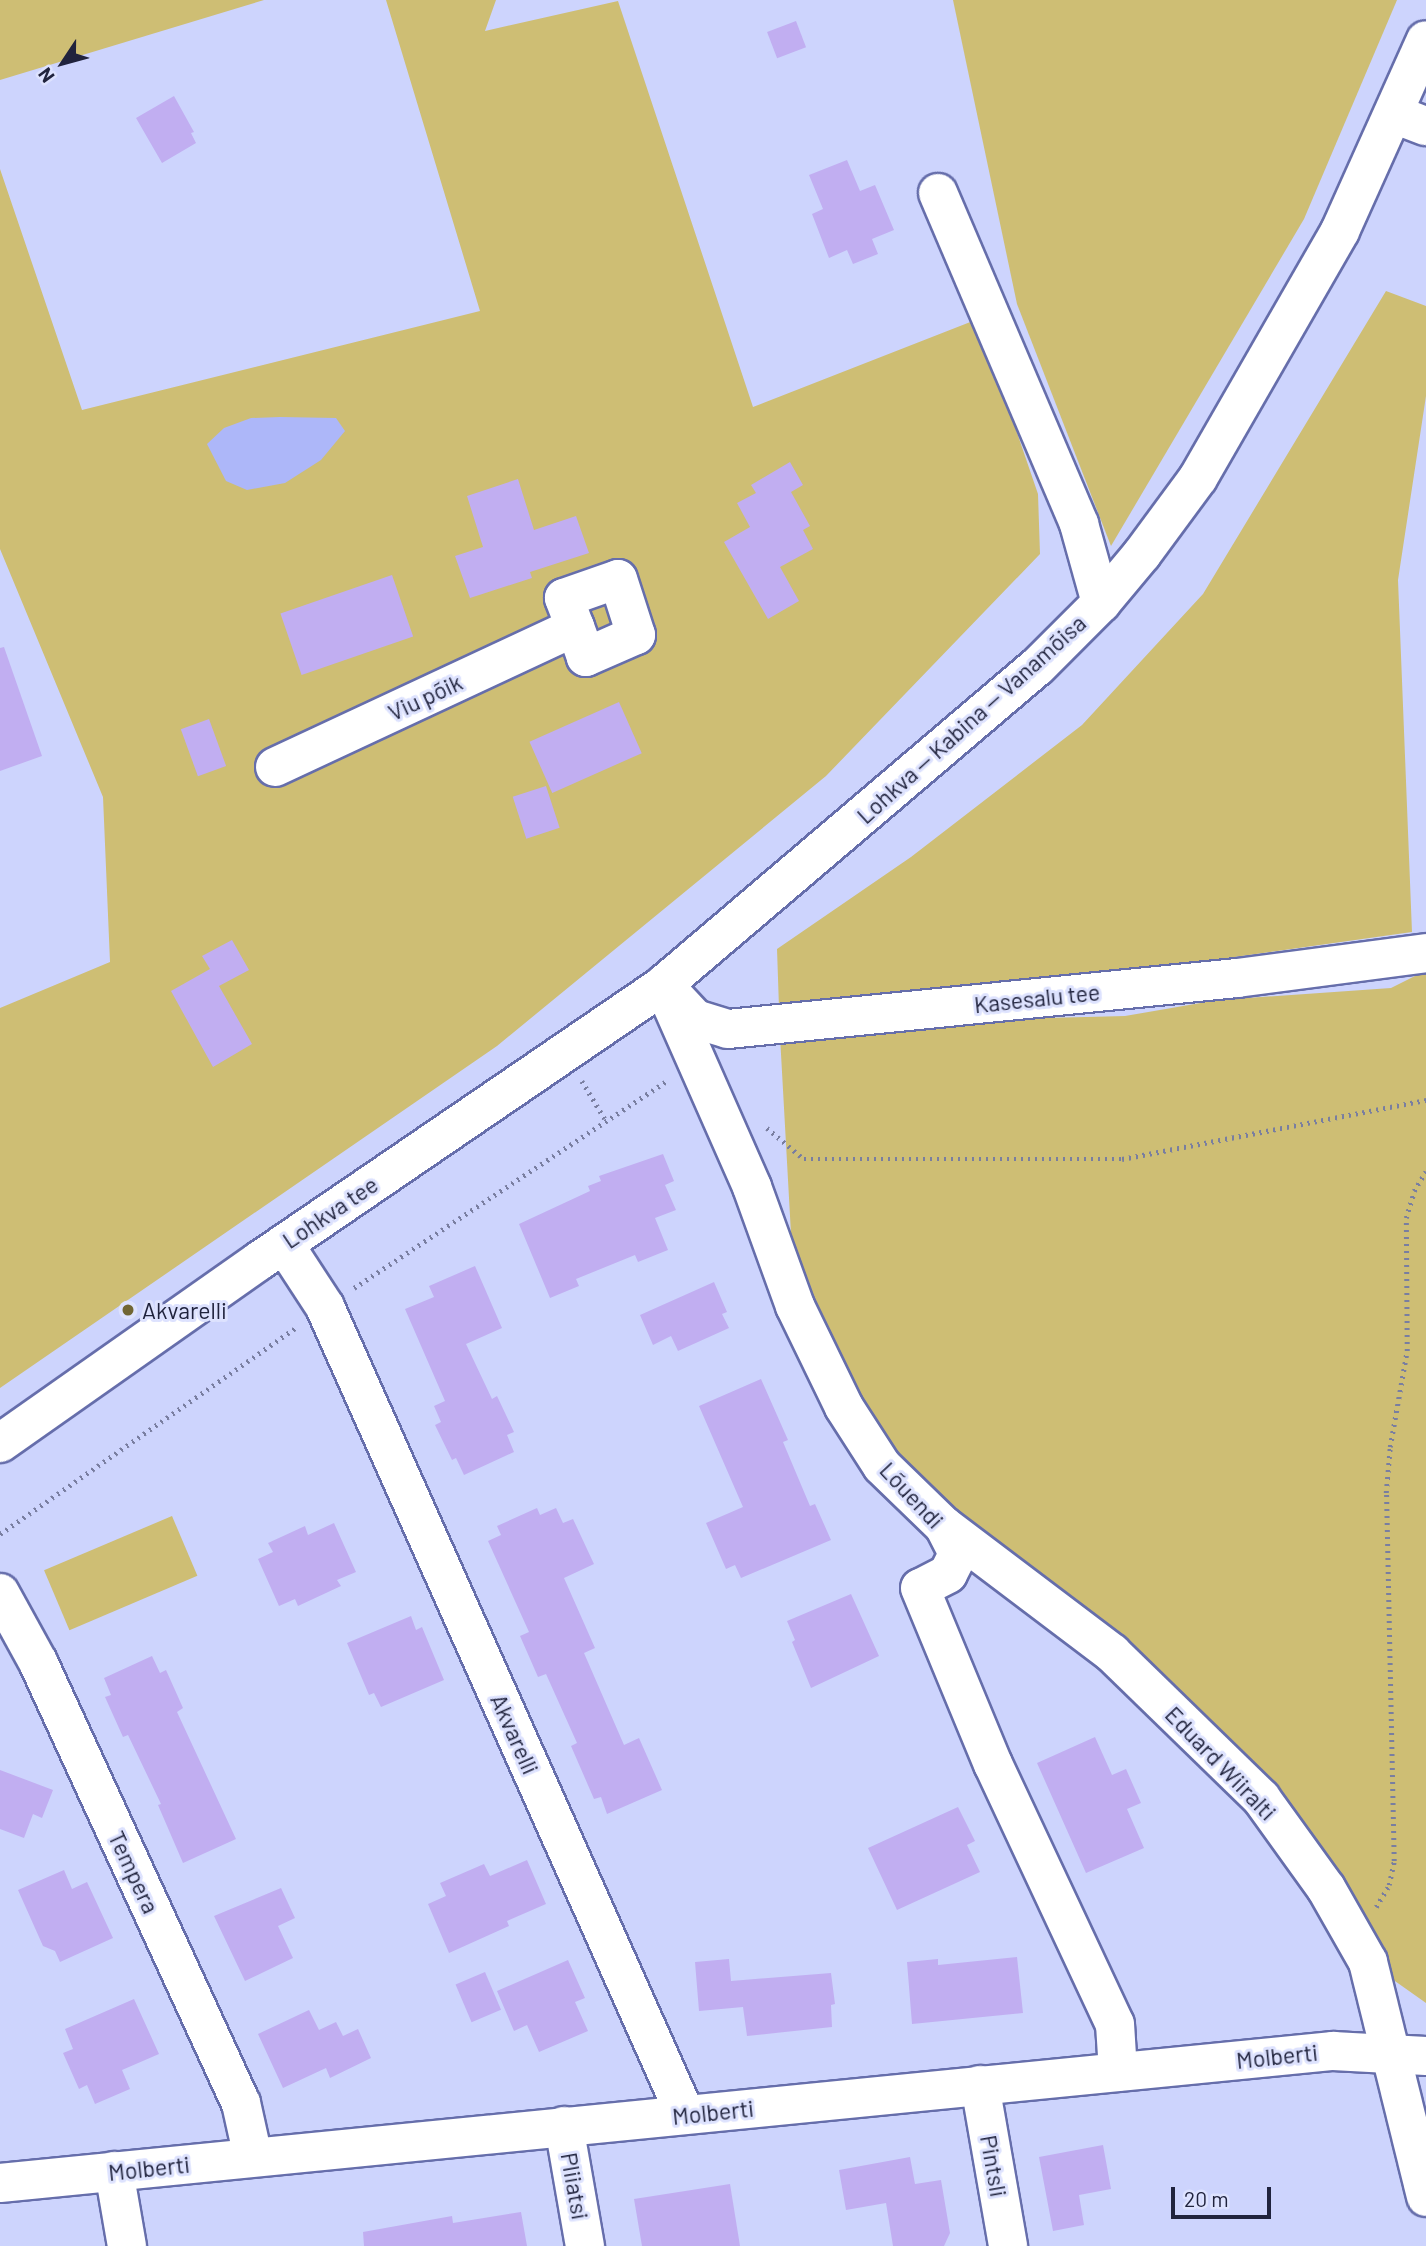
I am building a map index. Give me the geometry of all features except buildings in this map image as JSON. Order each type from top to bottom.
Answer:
[{"type":"street","name":"Lohkva — Kabina — Vanamõisa","points":[[663,985],[981,716],[1101,603],[1142,554],[1198,478],[1340,231],[1410,120],[1426,40]]},
{"type":"street","points":[[938,192],[1079,524],[1101,603]]},
{"type":"street","name":"Viu põik","points":[[275,767],[575,627]]},
{"type":"street","name":"Kasesalu tee","points":[[663,985],[695,1019],[728,1029],[1237,978],[1426,953]]},
{"type":"street","name":"Lohkva tee","points":[[10,1436],[271,1253],[663,985]]},
{"type":"street","name":"Lõuendi","points":[[663,985],[752,1187],[795,1306],[844,1407],[882,1466],[944,1526],[958,1554],[947,1574],[920,1588],[993,1764],[1115,2024],[1118,2072]]},
{"type":"street","name":"Akvarelli","points":[[271,1253],[325,1307],[685,2114]]},
{"type":"street","name":"Eduard Wiiralti","points":[[944,1526],[1112,1653],[1261,1798],[1326,1888],[1368,1962],[1409,2055],[1426,2197]]},
{"type":"street","name":"Tempera","points":[[0,1593],[43,1675],[241,2103],[253,2157]]},
{"type":"street","name":"Molberti","points":[[0,2183],[1334,2051],[1409,2055]]},
{"type":"street","name":"Pintsli","points":[[980,2085],[1008,2246]]},
{"type":"street","name":"Pliiatsi","points":[[564,2126],[585,2246]]},
{"type":"street","points":[[114,2171],[127,2246]]},
{"type":"path","points":[[763,1125],[804,1159],[1122,1159],[1426,1100]]},
{"type":"path","points":[[1353,1935],[1383,1895],[1394,1861],[1386,1493],[1390,1447],[1407,1351],[1406,1219],[1414,1191],[1426,1171]]},
{"type":"shaded area","points":[[0,0],[264,0],[0,80]]},
{"type":"shaded area","points":[[386,0],[496,0],[485,31],[618,1],[753,407],[978,319],[1038,494],[1040,554],[826,776],[497,1046],[0,1388],[0,1008],[110,962],[103,797],[0,549],[0,169],[82,410],[480,311]]},
{"type":"shaded area","points":[[953,0],[1397,0],[1304,219],[1111,546],[1017,304]]},
{"type":"shaded area","points":[[1386,291],[1426,306],[1426,396],[1398,580],[1412,932],[845,1012],[779,1008],[777,949],[911,857],[1082,725],[1203,594]]},
{"type":"shaded area","points":[[1426,973],[1426,2003],[1368,1962],[1261,1798],[944,1526],[795,1306],[780,1036],[894,1022],[1125,1016],[1218,1000],[1391,988]]},
{"type":"shaded area","points":[[172,1516],[197,1576],[69,1630],[44,1570]]},
{"type":"water","points":[[251,418],[336,418],[345,431],[321,460],[285,483],[247,490],[226,481],[207,444],[224,428]]},
{"type":"place","name":"Akvarelli","points":[[128,1310]]}]
